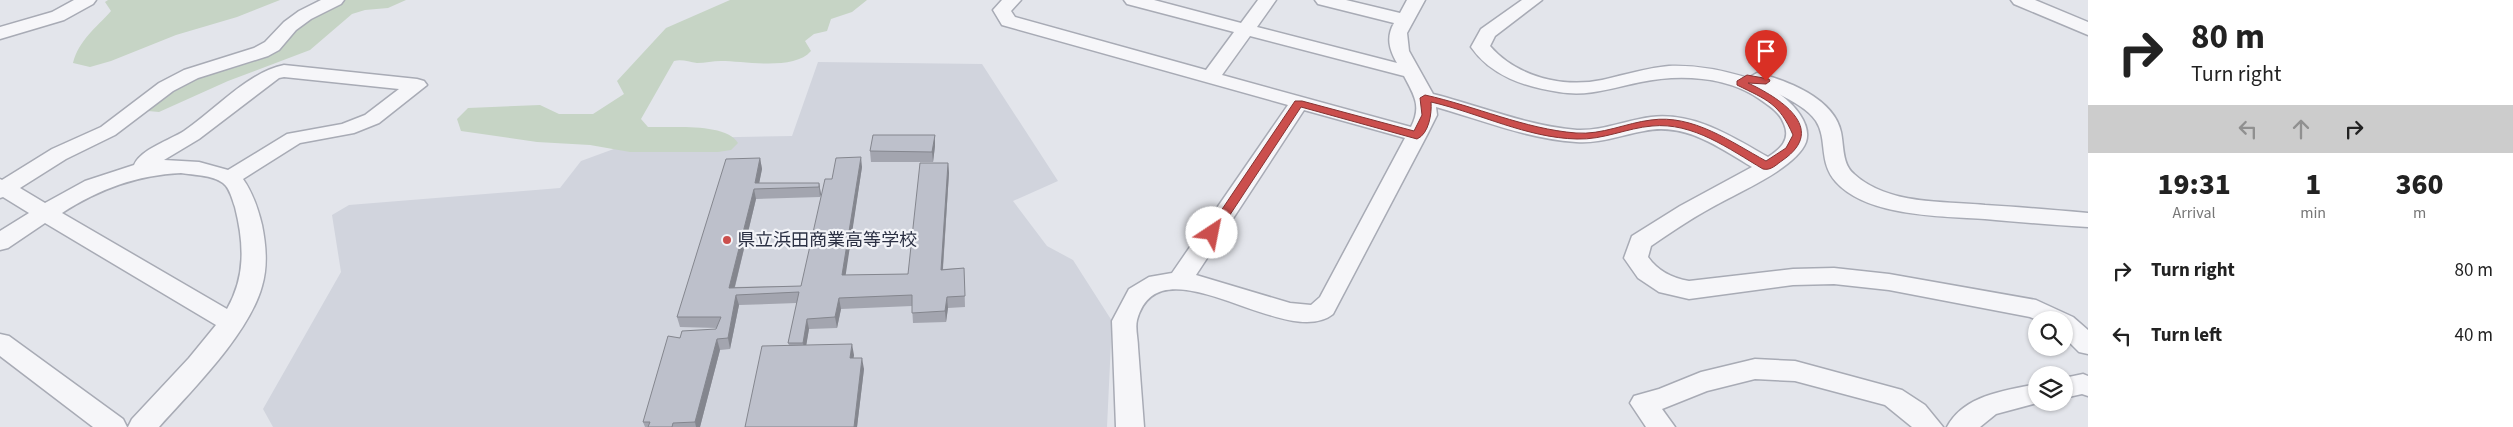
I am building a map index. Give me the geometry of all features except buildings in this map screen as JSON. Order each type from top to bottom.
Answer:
[{"type":"street","points":[[0,33],[58,16],[87,0]]},
{"type":"street","points":[[2,188],[59,154],[108,131],[166,87],[191,74],[261,52],[272,46],[290,26],[305,15],[335,0]]},
{"type":"street","points":[[1012,0],[1002,10],[1008,21],[1417,135]]},
{"type":"street","points":[[1133,0],[1410,72]]},
{"type":"street","points":[[1210,78],[1267,0]]},
{"type":"street","points":[[1324,0],[1405,20]]},
{"type":"street","points":[[1130,427],[1124,321],[1126,313],[1143,292],[1160,283],[1180,280],[1218,288],[1298,313],[1314,314],[1325,309],[1427,115],[1425,98],[1400,51],[1398,32],[1416,0]]},
{"type":"street","points":[[1533,0],[1488,33],[1480,47],[1491,61],[1512,74],[1539,84],[1573,88],[1598,88],[1650,74],[1668,72],[1716,77],[1741,83],[1774,101],[1789,114],[1796,125],[1798,135],[1795,144],[1789,151],[1767,166],[1665,224],[1640,242],[1636,258],[1646,272],[1668,286],[1689,290],[1793,277],[1834,276],[1889,282],[2040,311]]},
{"type":"street","points":[[2020,0],[2088,29]]},
{"type":"street","points":[[143,170],[146,162],[192,135],[273,73],[284,71],[417,85],[372,120],[348,129],[294,138],[270,151],[230,178]]},
{"type":"street","points":[[1741,83],[1747,78],[1775,84],[1796,95],[1818,112],[1830,127],[1835,166],[1848,181],[1869,193],[1893,202],[1922,206],[2088,220]]},
{"type":"street","points":[[1425,98],[1461,106],[1538,131],[1578,136],[1604,134],[1652,123],[1679,123],[1707,133],[1767,166]]},
{"type":"street","points":[[1180,280],[1299,103]]},
{"type":"street","points":[[0,242],[78,193],[112,179],[143,170],[180,167],[204,169],[230,178],[242,196],[251,226],[254,274],[246,297],[233,319],[191,375],[142,427]]},
{"type":"street","points":[[2,188],[46,212],[223,318],[233,319]]},
{"type":"street","points":[[2073,331],[2088,345]]},
{"type":"street","points":[[0,343],[113,427]]},
{"type":"street","points":[[1661,427],[1643,403],[1664,398],[1701,382],[1756,369],[1795,371],[1893,397],[1915,412],[1929,427]]},
{"type":"street","points":[[1961,427],[1988,405],[2028,396]]},
{"type":"shaded area","points":[[818,62],[982,64],[1058,181],[1013,201],[1047,246],[1073,260],[1112,321],[1107,427],[273,427],[263,409],[341,272],[332,215],[349,205],[560,188],[581,161],[641,139],[792,136]]},
{"type":"green space","points":[[108,0],[280,0],[237,17],[176,35],[111,61],[90,67],[73,63],[84,41],[111,11],[105,2]]},
{"type":"green space","points":[[343,0],[406,0],[388,8],[365,10],[352,14],[310,50],[228,81],[159,112],[148,111],[146,106],[169,87],[277,52],[303,22]]},
{"type":"green space","points":[[730,0],[867,0],[852,12],[831,19],[827,31],[814,34],[805,41],[811,51],[793,61],[769,64],[674,61],[641,119],[648,127],[683,127],[722,132],[732,136],[738,143],[731,150],[718,152],[630,152],[590,145],[537,142],[461,131],[457,119],[468,108],[540,105],[559,114],[593,114],[624,94],[617,81],[666,28]]},
{"type":"place","name":"県立浜田商業高等学校","points":[[727,240]]},
{"type":"route","points":[[1212,233],[1299,103],[1417,135],[1427,115],[1425,98],[1461,106],[1538,131],[1578,136],[1604,134],[1652,123],[1679,123],[1707,133],[1767,166],[1789,151],[1795,144],[1798,135],[1796,125],[1780,105],[1769,97],[1741,83],[1743,79],[1747,78],[1766,81]]}]
